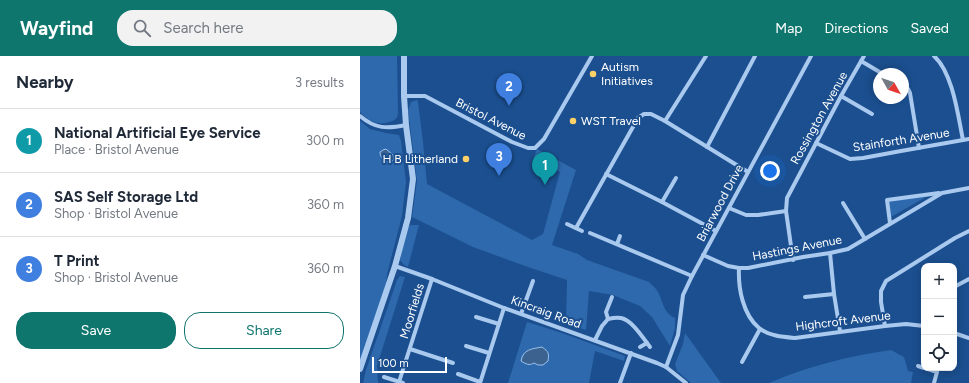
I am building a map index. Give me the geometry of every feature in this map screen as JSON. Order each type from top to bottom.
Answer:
[{"type":"street","points":[[360,369],[395,266],[408,218],[413,179],[406,125],[404,56]]},
{"type":"street","name":"Bristol Avenue","points":[[404,96],[425,96],[512,142],[528,148],[535,148],[544,139],[592,56]]},
{"type":"street","points":[[665,121],[706,56]]},
{"type":"street","points":[[707,148],[755,56]]},
{"type":"street","name":"Briarwood Drive","points":[[666,367],[678,335],[684,295],[692,276],[811,56]]},
{"type":"street","name":"Rossington Avenue","points":[[793,260],[786,210],[786,198],[864,56]]},
{"type":"street","points":[[934,56],[940,61],[950,81],[963,140]]},
{"type":"street","points":[[861,61],[873,68]]},
{"type":"street","points":[[909,91],[919,148]]},
{"type":"street","points":[[841,96],[870,113],[865,116]]},
{"type":"street","points":[[576,228],[638,118],[644,114],[651,114],[665,121],[748,172]]},
{"type":"street","points":[[360,116],[366,121],[379,127],[391,128],[406,125]]},
{"type":"street","name":"Stainforth Avenue","points":[[816,143],[850,159],[969,139]]},
{"type":"street","points":[[606,174],[716,231]]},
{"type":"street","points":[[662,202],[676,178]]},
{"type":"street","name":"Hastings Avenue","points":[[890,223],[887,200],[969,188]]},
{"type":"street","name":"Hastings Avenue","points":[[703,255],[728,266],[748,268],[848,249],[942,193]]},
{"type":"street","points":[[843,203],[865,239]]},
{"type":"street","points":[[729,208],[746,215],[758,215],[786,210]]},
{"type":"street","points":[[567,224],[582,231]]},
{"type":"street","points":[[885,326],[881,297],[886,281],[955,238],[969,231]]},
{"type":"street","points":[[590,233],[692,276]]},
{"type":"street","points":[[617,244],[620,236]]},
{"type":"street","points":[[830,253],[840,332]]},
{"type":"street","name":"Kincraig Road","points":[[395,266],[504,308],[657,363],[666,367],[686,383]]},
{"type":"street","points":[[739,268],[738,276],[740,291],[745,307],[752,320],[760,329],[742,362]]},
{"type":"street","name":"Moorfields","points":[[384,378],[401,383],[432,279]]},
{"type":"street","points":[[957,285],[969,279]]},
{"type":"street","points":[[521,314],[533,281]]},
{"type":"street","points":[[805,298],[834,294]]},
{"type":"street","points":[[608,319],[606,312],[612,297]]},
{"type":"street","points":[[458,374],[480,382],[504,308]]},
{"type":"street","points":[[476,317],[499,324]]},
{"type":"street","points":[[595,340],[602,326],[608,319],[617,317],[623,318],[637,330],[648,345],[640,346]]},
{"type":"street","name":"Highcroft Avenue","points":[[760,329],[773,335],[795,338],[885,326],[906,324],[921,326]]},
{"type":"street","points":[[957,334],[969,338]]},
{"type":"street","points":[[961,335],[969,334]]},
{"type":"street","points":[[466,346],[489,353]]},
{"type":"street","name":"Moorfields","points":[[410,349],[453,363]]},
{"type":"street","points":[[620,383],[631,353]]},
{"type":"street","points":[[934,371],[937,372],[934,383]]},
{"type":"shaded area","points":[[360,56],[397,56],[398,114],[397,117],[391,122],[377,123],[366,118],[360,112]]},
{"type":"shaded area","points":[[417,100],[427,184],[532,240],[543,234],[560,172],[534,157],[537,149],[576,170],[552,245],[578,254],[587,260],[649,282],[659,293],[667,312],[675,318],[675,328],[670,346],[652,317],[640,306],[613,295],[589,291],[586,330],[566,324],[567,280],[473,247],[412,217],[417,181],[408,110],[411,102]]},
{"type":"shaded area","points":[[360,121],[370,129],[399,135],[406,182],[402,216],[387,274],[386,290],[360,369]]},
{"type":"shaded area","points":[[386,149],[393,155],[394,159],[389,163],[383,159],[380,154],[380,152]]},
{"type":"shaded area","points":[[926,197],[889,218],[887,200]]},
{"type":"shaded area","points":[[410,225],[419,225],[408,267],[400,260],[406,232]]},
{"type":"shaded area","points":[[400,276],[405,277],[377,366],[378,383],[363,383],[366,370],[397,280]]},
{"type":"shaded area","points":[[527,322],[625,356],[624,361],[595,351],[589,383],[508,383]]},
{"type":"shaded area","points":[[685,333],[721,383],[691,383],[677,371],[675,364],[683,344]]},
{"type":"shaded area","points":[[542,347],[548,354],[548,361],[543,365],[534,363],[528,364],[521,361],[526,352],[531,349]]},
{"type":"shaded area","points":[[891,350],[904,357],[908,371],[913,372],[911,383],[769,383],[829,362]]},
{"type":"place","name":"Autism Initiatives","points":[[593,74]]},
{"type":"place","name":"SAS Self Storage Ltd","points":[[509,106]]},
{"type":"place","name":"WST Travel","points":[[573,121]]},
{"type":"place","name":"H B Litherland","points":[[466,159]]},
{"type":"place","name":"T Print","points":[[499,176]]},
{"type":"place","name":"National Artificial Eye Service","points":[[545,185]]}]
